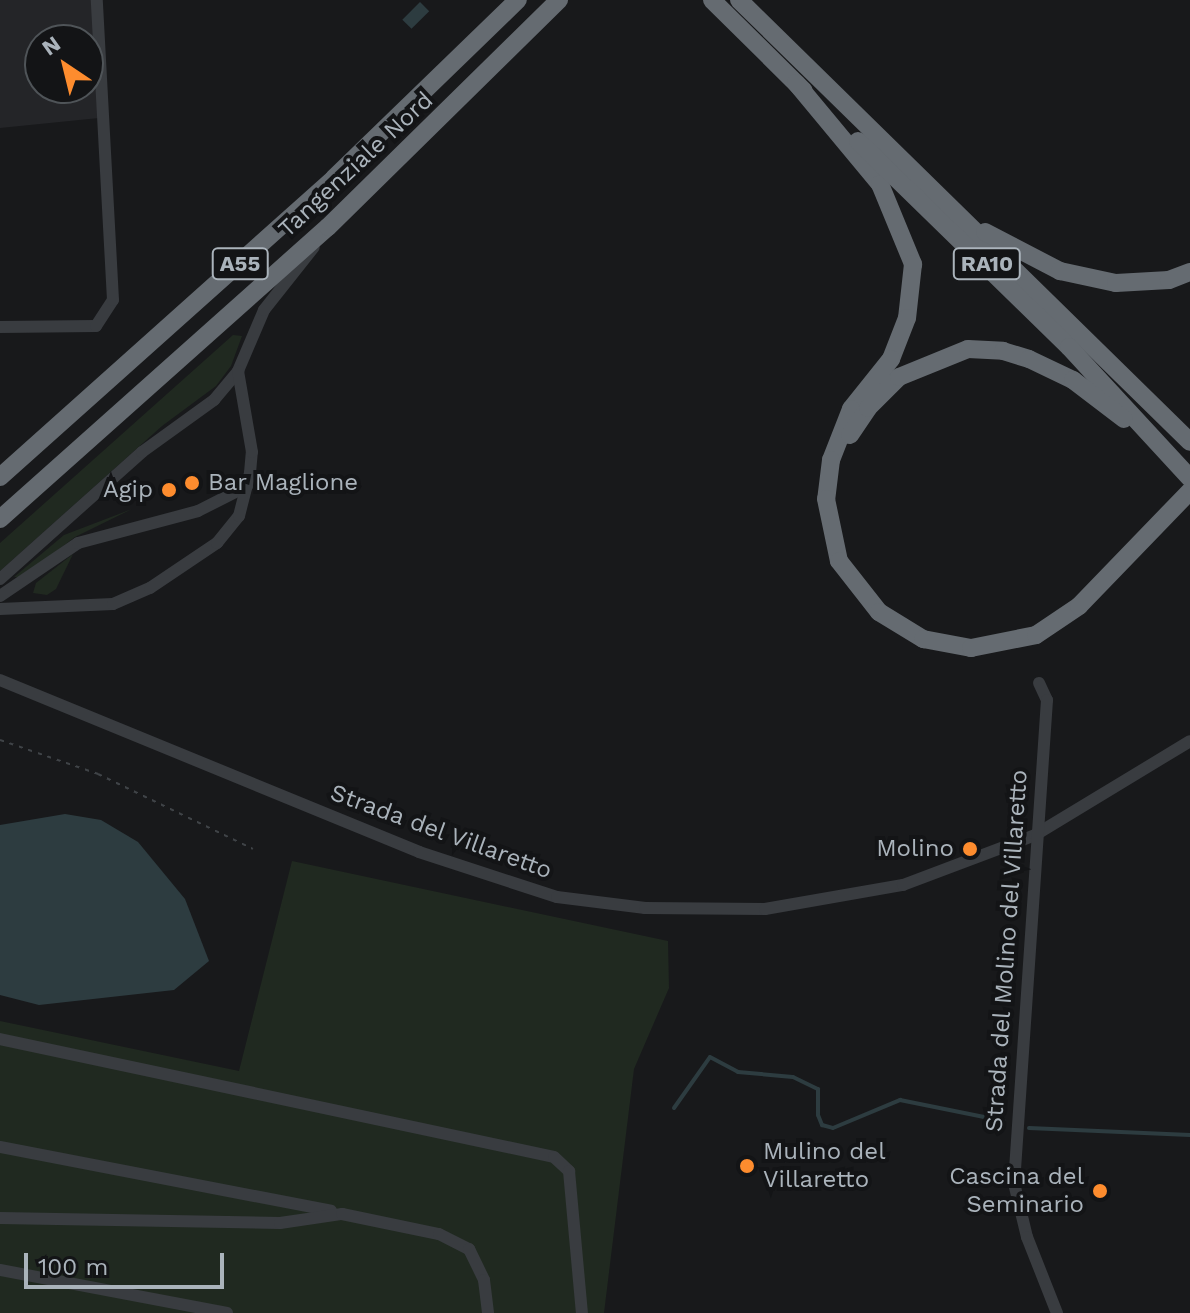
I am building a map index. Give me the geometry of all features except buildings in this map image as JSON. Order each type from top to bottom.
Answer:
[{"type":"highway","name":"Tangenziale Nord","points":[[0,477],[334,178],[518,0]]},
{"type":"highway","name":"Tangenziale Nord","points":[[0,519],[328,227],[559,0]]},
{"type":"highway","name":"RA10","points":[[712,0],[970,246],[1180,467]]},
{"type":"highway","name":"RA10","points":[[739,0],[1190,442]]},
{"type":"highway","points":[[796,83],[880,184],[913,264],[907,318],[891,359],[851,409],[830,477],[830,529],[839,561],[858,589],[900,627],[923,639],[971,648],[1012,642],[1064,618],[1190,491]]},
{"type":"highway","points":[[971,226],[1060,271],[1116,283],[1169,280],[1190,272]]},
{"type":"highway","points":[[830,477],[854,426],[899,377],[968,349],[1003,351],[1073,380],[1180,467]]},
{"type":"street","points":[[0,327],[96,326],[113,300],[97,0]]},
{"type":"street","points":[[0,579],[142,452],[214,400],[238,371],[254,325],[328,227]]},
{"type":"street","points":[[0,609],[92,607],[150,588],[228,533],[244,507],[252,452],[238,371]]},
{"type":"street","points":[[0,596],[78,543],[198,511],[247,486]]},
{"type":"street","name":"Strada del Villaretto","points":[[0,680],[419,852],[557,897],[645,908],[765,909],[903,885],[1035,835],[1190,741]]},
{"type":"street","name":"Strada del Molino del Villaretto","points":[[1039,683],[1047,700],[1035,835],[1014,1183],[1027,1237],[1057,1313]]},
{"type":"street","points":[[0,1039],[554,1157],[569,1171],[582,1313]]},
{"type":"street","points":[[0,1147],[342,1214],[458,1241],[478,1263],[488,1313]]},
{"type":"street","points":[[0,1218],[280,1223],[342,1214]]},
{"type":"street","points":[[0,1270],[227,1313]]},
{"type":"path","points":[[0,740],[98,774],[253,849]]},
{"type":"shaded area","points":[[0,0],[92,0],[93,24],[24,24],[24,104],[98,104],[99,118],[0,128]]},
{"type":"shaded area","points":[[420,2],[429,11],[412,29],[402,20]]},
{"type":"shaded area","points":[[233,335],[242,336],[231,366],[216,386],[162,426],[0,571],[0,543]]},
{"type":"shaded area","points":[[132,509],[75,537],[22,577],[14,577],[64,535]]},
{"type":"shaded area","points":[[73,554],[56,589],[47,595],[33,593],[36,583]]},
{"type":"shaded area","points":[[65,814],[101,820],[138,842],[185,899],[209,961],[174,990],[39,1005],[0,995],[0,825]]},
{"type":"shaded area","points":[[292,861],[668,941],[669,988],[634,1069],[604,1313],[0,1313],[0,1021],[239,1071]]},
{"type":"waterway","points":[[674,1108],[710,1057],[738,1072],[793,1077],[818,1089],[818,1115],[822,1125],[833,1128],[900,1100],[1004,1121]]},
{"type":"waterway","points":[[1029,1128],[1190,1135]]},
{"type":"place","name":"Bar Maglione","points":[[192,483]]},
{"type":"place","name":"Agip","points":[[169,490]]},
{"type":"place","name":"Molino","points":[[970,849]]},
{"type":"place","name":"Mulino del Villaretto","points":[[747,1166]]},
{"type":"place","name":"Cascina del Seminario","points":[[1100,1191]]}]
